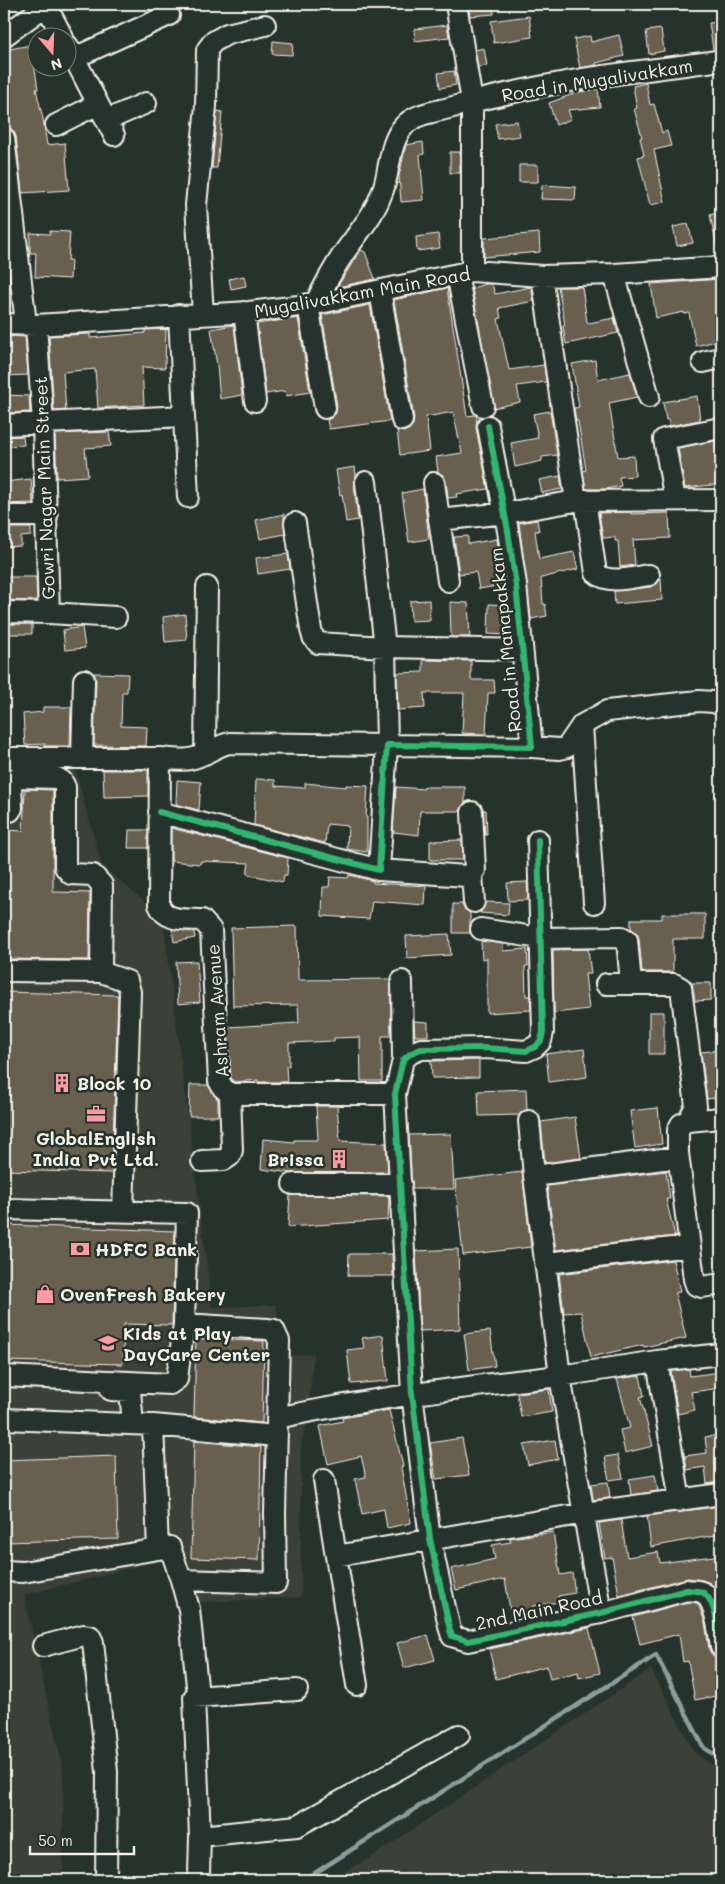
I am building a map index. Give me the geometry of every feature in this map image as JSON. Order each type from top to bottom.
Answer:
[{"type":"street","points":[[456,4],[472,102],[465,273],[483,406]]},
{"type":"street","points":[[4,36],[47,5],[58,28]]},
{"type":"street","points":[[78,49],[168,15]]},
{"type":"street","points":[[202,314],[196,205],[206,106],[207,50],[213,42],[220,38],[265,25]]},
{"type":"street","name":"Road in Mugalivakkam","points":[[312,304],[351,242],[370,219],[383,189],[394,146],[403,126],[412,118],[472,102],[572,81],[721,60]]},
{"type":"street","points":[[78,66],[106,120]]},
{"type":"street","points":[[56,125],[106,120],[146,103]]},
{"type":"street","name":"Gowri Nagar Main Street","points":[[4,138],[11,264],[31,325],[43,423],[49,613],[116,617]]},
{"type":"street","name":"Mugalivakkam Main Road","points":[[4,324],[31,325],[244,312],[312,304],[465,273],[542,276],[614,274],[721,267]]},
{"type":"street","points":[[614,274],[648,397]]},
{"type":"street","points":[[542,276],[580,500],[596,573],[608,580],[649,575]]},
{"type":"street","points":[[380,290],[402,420]]},
{"type":"street","points":[[312,304],[325,408]]},
{"type":"street","points":[[244,312],[256,401]]},
{"type":"street","points":[[179,315],[188,498]]},
{"type":"street","points":[[4,425],[184,416]]},
{"type":"street","name":"Road in Manapakkam","points":[[160,758],[186,760],[205,754],[222,744],[230,742],[532,748],[516,585],[506,513],[488,426]]},
{"type":"street","points":[[675,500],[664,439],[721,428]]},
{"type":"street","points":[[366,482],[384,647],[387,745],[379,870]]},
{"type":"street","points":[[434,483],[448,581]]},
{"type":"street","points":[[439,520],[506,513],[580,500],[721,500]]},
{"type":"street","points":[[4,516],[47,516]]},
{"type":"street","points":[[295,524],[313,637],[318,643],[384,647],[522,650]]},
{"type":"street","points":[[205,754],[206,587]]},
{"type":"street","points":[[4,612],[49,613]]},
{"type":"street","points":[[82,757],[84,680]]},
{"type":"street","points":[[532,748],[558,749],[567,747],[582,725],[607,711],[699,701],[714,702],[721,705]]},
{"type":"street","points":[[582,725],[594,903]]},
{"type":"street","points":[[4,758],[160,758]]},
{"type":"street","name":"Ashram Avenue","points":[[160,758],[159,905],[165,915],[171,918],[202,920],[211,930],[219,1081],[223,1088],[230,1094],[395,1094]]},
{"type":"street","points":[[4,812],[10,811],[12,808],[11,782],[14,778],[57,778],[62,781],[65,787],[64,867],[71,874],[93,875],[102,886],[101,972]]},
{"type":"street","points":[[159,812],[379,870],[466,876],[472,874]]},
{"type":"street","points":[[472,812],[475,870],[472,874],[474,902]]},
{"type":"street","points":[[403,1060],[411,1053],[421,1049],[485,1048],[526,1051],[535,1047],[541,1041],[543,1032],[538,840]]},
{"type":"street","points":[[481,929],[540,938],[622,938],[628,940],[631,984]]},
{"type":"street","points":[[4,970],[101,972],[127,981],[130,992],[123,1211]]},
{"type":"street","points":[[402,980],[403,1060],[395,1094],[412,1393],[430,1539]]},
{"type":"street","points":[[606,984],[674,984],[681,988],[692,1113]]},
{"type":"street","name":"Ashram Avenue","points":[[202,1161],[224,1160],[230,1156],[232,1150],[230,1094]]},
{"type":"street","points":[[721,1104],[692,1113],[678,1130],[678,1157],[689,1246],[696,1285],[702,1287],[721,1284]]},
{"type":"street","points":[[692,1113],[721,1118]]},
{"type":"street","points":[[529,1121],[534,1176],[547,1264],[560,1376],[601,1613]]},
{"type":"street","points":[[534,1176],[678,1157]]},
{"type":"street","points":[[293,1184],[401,1184]]},
{"type":"street","points":[[4,1209],[187,1213],[184,1324],[177,1379],[170,1384],[156,1385],[4,1376]]},
{"type":"street","points":[[547,1264],[689,1246]]},
{"type":"street","points":[[181,1580],[276,1583],[275,1513],[279,1341],[274,1330],[184,1324]]},
{"type":"street","points":[[4,1419],[153,1425],[277,1427],[335,1406],[412,1393],[560,1376],[657,1361],[721,1354]]},
{"type":"street","points":[[657,1361],[680,1501]]},
{"type":"street","points":[[4,1388],[130,1391],[133,1424]]},
{"type":"street","points":[[153,1425],[164,1548],[181,1580],[189,1609],[197,1686]]},
{"type":"street","points":[[324,1480],[357,1684]]},
{"type":"street","points":[[336,1556],[585,1513],[721,1494]]},
{"type":"street","name":"2nd Main Road","points":[[430,1539],[452,1636],[468,1641],[601,1613],[687,1590],[706,1594],[718,1621]]},
{"type":"street","points":[[4,1571],[23,1572],[164,1548]]},
{"type":"street","points":[[718,1621],[721,1647]]},
{"type":"street","points":[[43,1646],[84,1634],[90,1636],[93,1642],[107,1772],[106,1880]]},
{"type":"street","points":[[197,1880],[199,1874],[200,1836],[194,1697],[297,1690]]},
{"type":"street","points":[[200,1836],[297,1826],[460,1735]]},
{"type":"shaded area","points":[[74,766],[102,866],[163,917],[212,1307],[276,1305],[283,1357],[314,1353],[307,1420],[301,1445],[301,1597],[177,1603],[166,1559],[24,1595],[63,1771],[63,1880],[16,1880],[4,1872],[4,769]]},
{"type":"shaded area","points":[[651,1669],[694,1752],[721,1771],[721,1880],[327,1880],[370,1858]]},
{"type":"building","points":[[468,4],[493,4],[494,14],[470,16]]},
{"type":"building","points":[[529,16],[532,37],[494,43],[491,21]]},
{"type":"building","points":[[721,22],[721,48],[713,49],[709,23]]},
{"type":"building","points":[[447,25],[449,37],[415,41],[414,29]]},
{"type":"building","points":[[661,29],[664,51],[649,54],[646,31]]},
{"type":"building","points":[[619,35],[624,56],[580,68],[574,39],[590,36],[591,42]]},
{"type":"building","points":[[273,41],[293,43],[292,55],[272,54]]},
{"type":"building","points":[[28,46],[28,78],[36,78],[38,89],[36,89],[47,145],[65,143],[69,190],[22,193],[16,136],[13,131],[6,127],[4,114],[4,50]]},
{"type":"building","points":[[484,48],[487,66],[478,67],[475,50]]},
{"type":"building","points":[[454,71],[456,85],[440,88],[438,73]]},
{"type":"building","points":[[646,83],[650,105],[654,104],[662,133],[667,131],[671,146],[654,150],[665,202],[650,205],[638,157],[644,155],[640,138],[642,137],[634,109],[637,108],[633,86]]},
{"type":"building","points":[[598,89],[600,107],[568,110],[571,119],[556,125],[549,103],[573,93]]},
{"type":"building","points":[[217,111],[222,112],[217,168],[212,168]]},
{"type":"building","points":[[517,121],[520,136],[498,139],[495,124]]},
{"type":"building","points":[[423,142],[424,154],[420,155],[424,200],[401,202],[399,176],[406,145]]},
{"type":"building","points":[[450,152],[460,152],[460,173],[450,173]]},
{"type":"building","points":[[519,165],[538,165],[538,182],[519,182]]},
{"type":"building","points":[[542,185],[576,187],[575,200],[541,199]]},
{"type":"building","points":[[721,212],[721,245],[717,246],[710,215]]},
{"type":"building","points":[[688,224],[693,243],[677,246],[673,227]]},
{"type":"building","points":[[50,231],[70,232],[68,260],[71,260],[70,279],[35,277],[36,253],[30,253],[30,233],[50,234]]},
{"type":"building","points":[[539,233],[540,252],[484,257],[484,238]]},
{"type":"building","points":[[438,234],[440,248],[417,251],[416,237]]},
{"type":"building","points":[[361,250],[365,252],[375,279],[337,287]]},
{"type":"building","points":[[244,276],[246,286],[231,289],[229,279]]},
{"type":"building","points":[[721,279],[721,328],[717,328],[720,340],[696,346],[689,313],[684,314],[684,312],[656,318],[651,284]]},
{"type":"building","points":[[492,284],[495,294],[531,287],[534,301],[499,308],[501,318],[498,319],[509,370],[544,365],[546,382],[517,386],[520,402],[494,408],[472,288]]},
{"type":"building","points":[[558,287],[582,287],[587,322],[614,318],[618,333],[566,344],[563,326],[565,325]]},
{"type":"building","points":[[447,288],[467,416],[477,416],[476,428],[488,489],[456,494],[457,497],[448,498],[446,481],[443,475],[438,472],[436,457],[462,453],[453,412],[426,417],[430,451],[400,455],[397,430],[404,432],[409,429],[413,425],[414,418],[394,300]]},
{"type":"building","points":[[370,305],[390,421],[329,429],[327,420],[336,413],[337,406],[322,315]]},
{"type":"building","points":[[298,318],[310,392],[286,396],[285,391],[266,394],[257,324]]},
{"type":"building","points":[[234,325],[242,395],[220,399],[211,329]]},
{"type":"building","points":[[166,329],[165,368],[142,367],[144,405],[98,408],[95,369],[63,372],[66,410],[54,411],[49,336],[90,334],[90,338],[145,333],[145,330]]},
{"type":"building","points":[[4,336],[25,337],[28,375],[4,376]]},
{"type":"building","points":[[595,360],[598,380],[630,373],[637,397],[609,403],[618,457],[634,456],[635,476],[619,477],[621,486],[606,489],[586,489],[583,471],[586,470],[574,408],[579,407],[572,364]]},
{"type":"building","points":[[4,395],[29,396],[30,412],[4,413]]},
{"type":"building","points":[[697,396],[700,420],[669,426],[663,402]]},
{"type":"building","points":[[550,411],[557,455],[542,457],[542,461],[515,467],[511,443],[538,438],[533,414]]},
{"type":"building","points":[[109,432],[111,446],[85,448],[88,476],[57,478],[55,434]]},
{"type":"building","points":[[23,436],[24,445],[4,446],[4,437]]},
{"type":"building","points":[[721,440],[721,484],[685,488],[678,448]]},
{"type":"building","points":[[355,467],[356,476],[354,483],[358,520],[346,522],[336,470]]},
{"type":"building","points":[[560,476],[562,489],[542,493],[539,480]]},
{"type":"building","points":[[31,479],[33,503],[4,504],[4,482]]},
{"type":"building","points":[[423,489],[429,539],[409,542],[402,493]]},
{"type":"building","points":[[631,512],[631,514],[669,513],[670,538],[633,540],[635,565],[620,567],[618,541],[615,541],[615,537],[603,538],[599,513]]},
{"type":"building","points":[[284,514],[285,534],[260,539],[256,520]]},
{"type":"building","points":[[537,520],[539,531],[535,531],[539,559],[574,552],[578,569],[541,578],[543,604],[545,604],[547,616],[531,619],[519,523]]},
{"type":"building","points":[[4,528],[31,528],[31,536],[21,537],[21,546],[4,547]]},
{"type":"building","points":[[468,536],[468,544],[497,539],[504,585],[479,589],[476,572],[459,574],[454,537]]},
{"type":"building","points":[[288,554],[290,569],[258,574],[256,558]]},
{"type":"building","points":[[4,577],[36,577],[37,601],[4,600]]},
{"type":"building","points":[[661,578],[662,600],[615,604],[614,591],[651,587],[657,584]]},
{"type":"building","points":[[429,600],[430,620],[411,621],[410,601]]},
{"type":"building","points":[[450,602],[468,603],[470,637],[451,637]]},
{"type":"building","points":[[489,604],[506,605],[508,635],[488,634]]},
{"type":"building","points":[[185,614],[187,640],[165,642],[163,617]]},
{"type":"building","points":[[4,624],[32,624],[32,634],[4,634]]},
{"type":"building","points":[[82,627],[85,648],[65,650],[63,630]]},
{"type":"building","points":[[423,660],[471,661],[471,680],[494,680],[495,693],[488,693],[486,734],[462,733],[464,693],[424,693],[425,708],[398,710],[397,673],[423,672]]},
{"type":"building","points":[[94,673],[128,674],[127,692],[122,692],[121,726],[147,727],[146,746],[94,745],[96,680]]},
{"type":"building","points":[[43,707],[71,707],[70,746],[25,745],[23,714],[43,712]]},
{"type":"building","points":[[103,770],[148,770],[148,796],[104,797]]},
{"type":"building","points":[[256,779],[275,780],[275,786],[305,788],[305,783],[346,787],[346,785],[368,786],[366,817],[367,852],[347,849],[348,826],[327,824],[325,843],[254,825]]},
{"type":"building","points":[[177,780],[201,782],[199,810],[176,804]]},
{"type":"building","points":[[396,787],[424,789],[424,787],[465,787],[465,803],[460,811],[420,811],[419,835],[393,832]]},
{"type":"building","points":[[25,789],[53,790],[53,892],[90,893],[89,960],[4,959],[4,830],[23,831]]},
{"type":"building","points":[[483,810],[486,810],[487,835],[485,835]]},
{"type":"building","points":[[171,828],[288,858],[287,875],[284,875],[283,882],[247,874],[249,863],[201,861],[200,864],[171,861]]},
{"type":"building","points":[[129,830],[148,830],[148,848],[128,848]]},
{"type":"building","points":[[462,840],[463,860],[430,860],[430,841]]},
{"type":"building","points":[[349,875],[373,881],[373,883],[426,886],[425,905],[372,901],[369,919],[322,916],[323,887],[329,887],[330,877],[348,878]]},
{"type":"building","points":[[527,882],[528,900],[508,901],[507,883]]},
{"type":"building","points":[[486,902],[509,903],[508,915],[480,913]]},
{"type":"building","points":[[453,904],[462,904],[464,909],[470,913],[470,933],[453,933]]},
{"type":"building","points":[[662,914],[705,914],[705,939],[673,939],[673,972],[642,972],[639,938],[637,933],[631,928],[631,919],[662,919]]},
{"type":"building","points":[[297,926],[298,980],[391,979],[391,1036],[382,1036],[382,1081],[361,1081],[360,1037],[334,1038],[334,1041],[289,1043],[289,1066],[286,1066],[287,1082],[258,1082],[258,1080],[234,1082],[231,1078],[228,1027],[299,1023],[298,1005],[233,1006],[231,928]]},
{"type":"building","points":[[172,929],[194,932],[195,938],[174,942]]},
{"type":"building","points":[[449,934],[451,955],[407,958],[406,936]]},
{"type":"building","points":[[481,941],[503,944],[503,951],[527,949],[528,966],[525,966],[526,996],[530,996],[531,1010],[487,1013],[487,958],[482,959]]},
{"type":"building","points":[[588,949],[591,974],[585,974],[589,1009],[554,1013],[553,950]]},
{"type":"building","points":[[197,961],[200,1002],[178,1004],[176,962]]},
{"type":"building","points":[[692,983],[711,983],[711,1000],[695,1001]]},
{"type":"building","name":"Block 10","points":[[4,992],[118,995],[112,1173],[4,1170]]},
{"type":"building","points":[[649,1012],[664,1012],[664,1054],[649,1054]]},
{"type":"building","points":[[414,1021],[428,1022],[428,1036],[415,1036]]},
{"type":"building","points":[[584,1049],[587,1077],[549,1082],[546,1054]]},
{"type":"building","points":[[721,1050],[721,1097],[707,1099],[701,1052]]},
{"type":"building","points":[[479,1060],[479,1077],[432,1078],[431,1061]]},
{"type":"building","points":[[190,1085],[208,1085],[218,1100],[218,1116],[189,1116]]},
{"type":"building","points":[[526,1089],[527,1110],[519,1115],[479,1116],[478,1091]]},
{"type":"building","name":"Brissa","points":[[316,1106],[337,1106],[340,1141],[386,1143],[388,1172],[291,1173],[261,1169],[263,1139],[294,1142],[294,1140],[318,1140]]},
{"type":"building","points":[[658,1108],[662,1144],[635,1148],[630,1111]]},
{"type":"building","points":[[575,1117],[581,1158],[545,1163],[541,1122]]},
{"type":"building","points":[[451,1134],[454,1189],[412,1189],[409,1135]]},
{"type":"building","points":[[666,1171],[670,1199],[666,1199],[675,1236],[556,1250],[547,1186]]},
{"type":"building","points":[[522,1172],[531,1247],[463,1255],[455,1180]]},
{"type":"building","name":"Brissa","points":[[290,1195],[389,1196],[388,1220],[288,1227]]},
{"type":"building","points":[[4,1225],[175,1231],[172,1325],[124,1324],[123,1364],[4,1361]]},
{"type":"building","points":[[458,1249],[460,1329],[420,1331],[416,1251]]},
{"type":"building","points":[[349,1254],[392,1254],[393,1276],[348,1276]]},
{"type":"building","points":[[673,1260],[680,1292],[675,1293],[686,1338],[644,1347],[643,1345],[591,1357],[581,1312],[564,1313],[559,1274]]},
{"type":"building","points":[[490,1331],[495,1366],[469,1370],[464,1334]]},
{"type":"building","points":[[383,1335],[388,1381],[351,1384],[347,1350],[364,1348],[362,1338]]},
{"type":"building","points":[[196,1339],[264,1341],[262,1423],[194,1417]]},
{"type":"building","points":[[689,1369],[690,1376],[721,1372],[721,1388],[691,1392],[695,1410],[678,1414],[671,1371]]},
{"type":"building","points":[[640,1376],[644,1396],[640,1397],[653,1446],[625,1453],[620,1430],[630,1428],[617,1379]]},
{"type":"building","points":[[549,1389],[552,1412],[521,1417],[517,1393]]},
{"type":"building","points":[[389,1410],[403,1466],[401,1467],[411,1523],[387,1528],[384,1509],[362,1514],[355,1479],[366,1477],[361,1456],[328,1464],[320,1426],[343,1421],[342,1418]]},
{"type":"building","points":[[721,1435],[721,1482],[707,1484],[705,1467],[687,1470],[685,1456],[707,1453],[705,1437]]},
{"type":"building","points":[[462,1438],[469,1475],[436,1479],[430,1443]]},
{"type":"building","points":[[555,1440],[558,1459],[528,1465],[524,1445]]},
{"type":"building","points":[[194,1441],[261,1447],[259,1560],[191,1558]]},
{"type":"building","points":[[618,1455],[623,1478],[609,1480],[605,1457]]},
{"type":"building","points":[[116,1456],[118,1539],[4,1542],[4,1460]]},
{"type":"building","points":[[655,1475],[658,1491],[631,1495],[629,1479]]},
{"type":"building","points":[[608,1482],[610,1498],[593,1500],[591,1484]]},
{"type":"building","points":[[721,1506],[721,1534],[651,1547],[647,1516]]},
{"type":"building","points":[[621,1520],[627,1557],[658,1552],[660,1563],[721,1555],[721,1597],[710,1583],[688,1578],[619,1595],[612,1557],[605,1558],[599,1523]]},
{"type":"building","points":[[553,1532],[560,1575],[572,1573],[575,1593],[558,1596],[559,1602],[533,1606],[534,1612],[511,1616],[505,1579],[456,1590],[451,1569],[495,1559],[492,1545],[511,1542],[510,1538]]},
{"type":"building","points":[[688,1602],[697,1603],[699,1606],[705,1622],[709,1649],[712,1655],[721,1659],[721,1695],[695,1700],[688,1661],[683,1662],[679,1634],[640,1644],[633,1617]]},
{"type":"building","points":[[589,1628],[600,1673],[579,1678],[578,1672],[550,1679],[547,1666],[496,1679],[489,1649]]},
{"type":"building","points":[[428,1635],[435,1660],[404,1668],[397,1643]]},
{"type":"waterway","points":[[304,1880],[656,1655],[704,1748],[721,1759]]},
{"type":"waterway","points":[[4,1869],[16,1880]]},
{"type":"cycle path","points":[[159,812],[379,870],[387,745],[532,747],[516,585],[488,426]]},
{"type":"cycle path","points":[[538,840],[543,1032],[541,1041],[535,1047],[526,1051],[485,1048],[421,1049],[411,1053],[403,1060],[395,1094],[412,1393],[430,1539],[450,1630],[452,1636],[468,1641],[601,1613],[687,1590],[702,1592],[712,1605],[721,1647]]},
{"type":"place","name":"Block 10","points":[[62,1083]]},
{"type":"place","name":"GlobalEnglish India Pvt Ltd.","points":[[96,1114]]},
{"type":"place","name":"Brissa","points":[[339,1159]]},
{"type":"place","name":"HDFC Bank","points":[[80,1249]]},
{"type":"place","name":"OvenFresh Bakery","points":[[45,1294]]},
{"type":"place","name":"Kids at Play DayCare Center","points":[[108,1343]]}]
